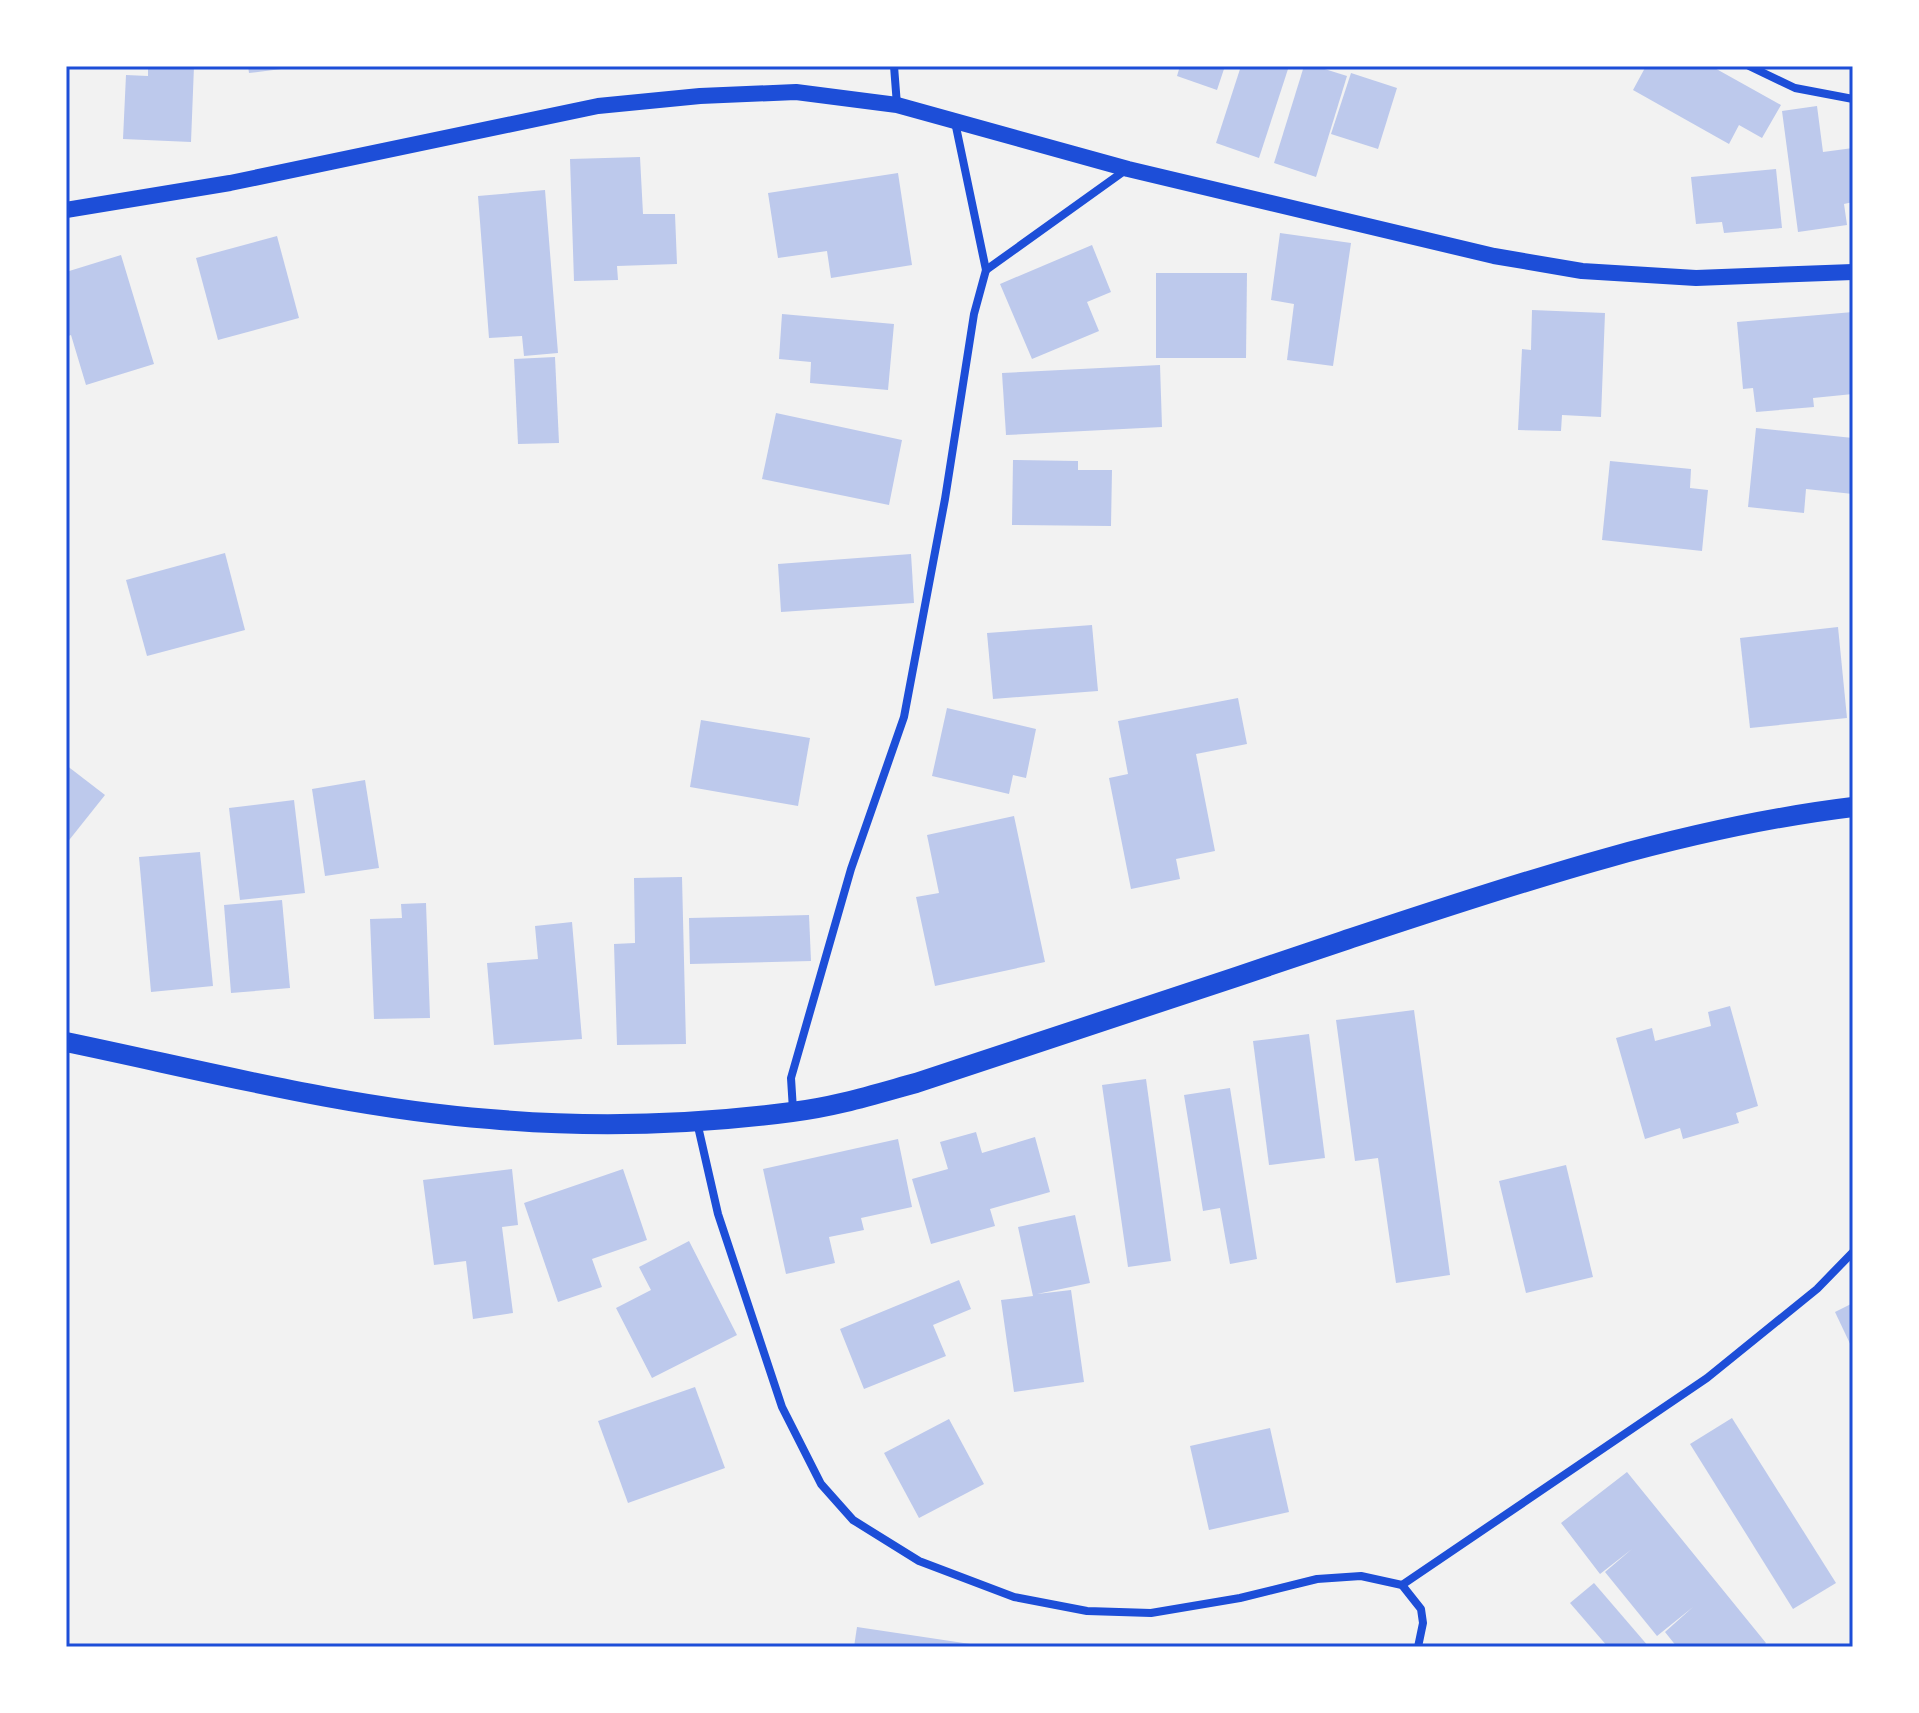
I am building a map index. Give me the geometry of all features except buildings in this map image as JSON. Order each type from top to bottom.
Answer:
[{"type":"main road","points":[[66,210],[230,183],[598,106],[700,96],[796,92],[897,105],[1128,169],[1494,256],[1582,271],[1696,278],[1853,272]]},
{"type":"main road","points":[[66,1042],[391,1107],[460,1116],[570,1125],[697,1121],[794,1112],[851,1101],[916,1083],[1434,911],[1563,872],[1688,837],[1803,813],[1853,807]]},
{"type":"street","points":[[894,66],[897,105]]},
{"type":"street","points":[[1749,66],[1795,88],[1853,99]]},
{"type":"street","points":[[794,1112],[791,1078],[851,869],[904,717],[945,499],[974,314],[986,270],[955,121]]},
{"type":"street","points":[[986,270],[1128,169]]},
{"type":"street","points":[[697,1121],[718,1214],[782,1407],[821,1484],[853,1520],[919,1561],[1014,1597],[1087,1611],[1151,1613],[1240,1598],[1317,1579],[1361,1576],[1402,1585],[1421,1609],[1423,1623],[1418,1647]]},
{"type":"street","points":[[1402,1585],[1707,1378],[1817,1289],[1853,1252]]}]
